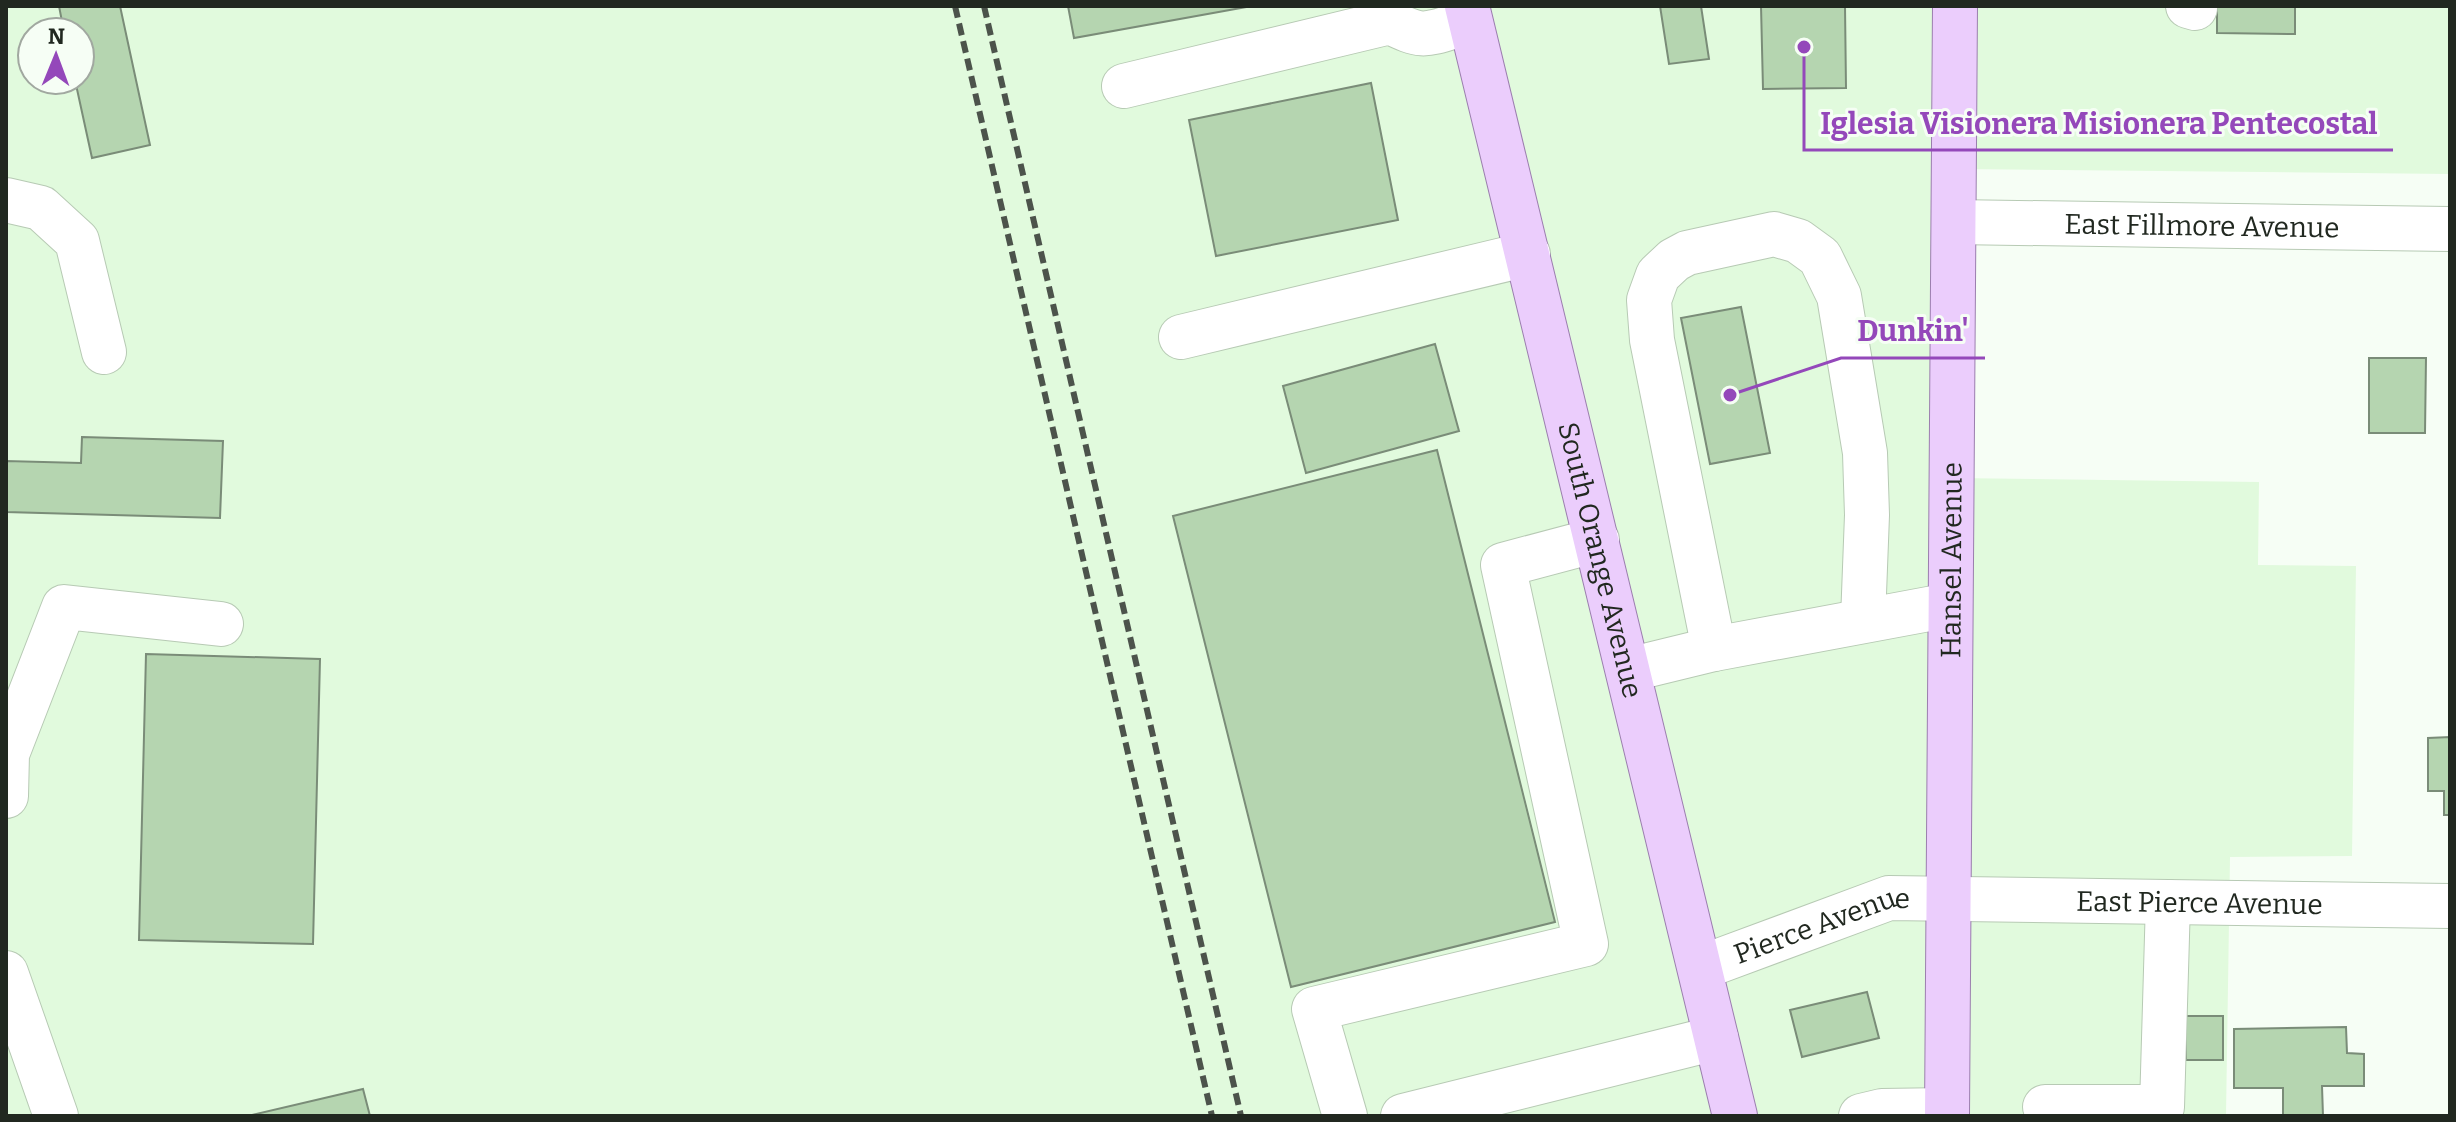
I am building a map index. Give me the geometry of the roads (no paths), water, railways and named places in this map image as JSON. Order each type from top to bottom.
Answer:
[{"type":"main road","name":"South Orange Avenue","points":[[1465,6],[1528,254],[1735,1116]]},
{"type":"main road","name":"Hansel Avenue","points":[[1947,1113],[1955,6]]},
{"type":"street","points":[[1124,86],[1394,14],[1418,35],[1433,33],[1455,26],[1465,6]]},
{"type":"street","points":[[6,200],[41,208],[77,241],[104,352]]},
{"type":"street","name":"East Fillmore Avenue","points":[[1954,222],[2450,229]]},
{"type":"street","points":[[1714,649],[1652,340],[1649,300],[1658,275],[1674,260],[1687,253],[1721,244],[1774,234],[1798,241],[1820,257],[1839,296],[1865,453],[1867,515],[1863,620]]},
{"type":"street","points":[[1181,337],[1528,254]]},
{"type":"street","points":[[1345,1116],[1314,1009],[1586,944],[1503,565],[1597,540]]},
{"type":"street","points":[[1628,670],[1714,649],[1950,605]]},
{"type":"street","points":[[6,796],[7,754],[64,607],[221,624]]},
{"type":"street","name":"Pierce Avenue","points":[[1700,968],[1889,898],[1948,899]]},
{"type":"street","name":"East Pierce Avenue","points":[[1948,899],[2450,906]]},
{"type":"street","points":[[2045,1107],[2162,1107],[2168,902]]},
{"type":"street","points":[[6,973],[15,1027],[56,1116]]},
{"type":"street","points":[[1403,1116],[1716,1038]]},
{"type":"street","points":[[1861,1116],[1882,1111],[1947,1113]]},
{"type":"railway","points":[[955,6],[1212,1116]]},
{"type":"railway","points":[[984,6],[1241,1116]]},
{"type":"place","name":"Iglesia Visionera Misionera Pentecostal","points":[[1804,47]]},
{"type":"place","name":"Dunkin'","points":[[1730,395]]}]
